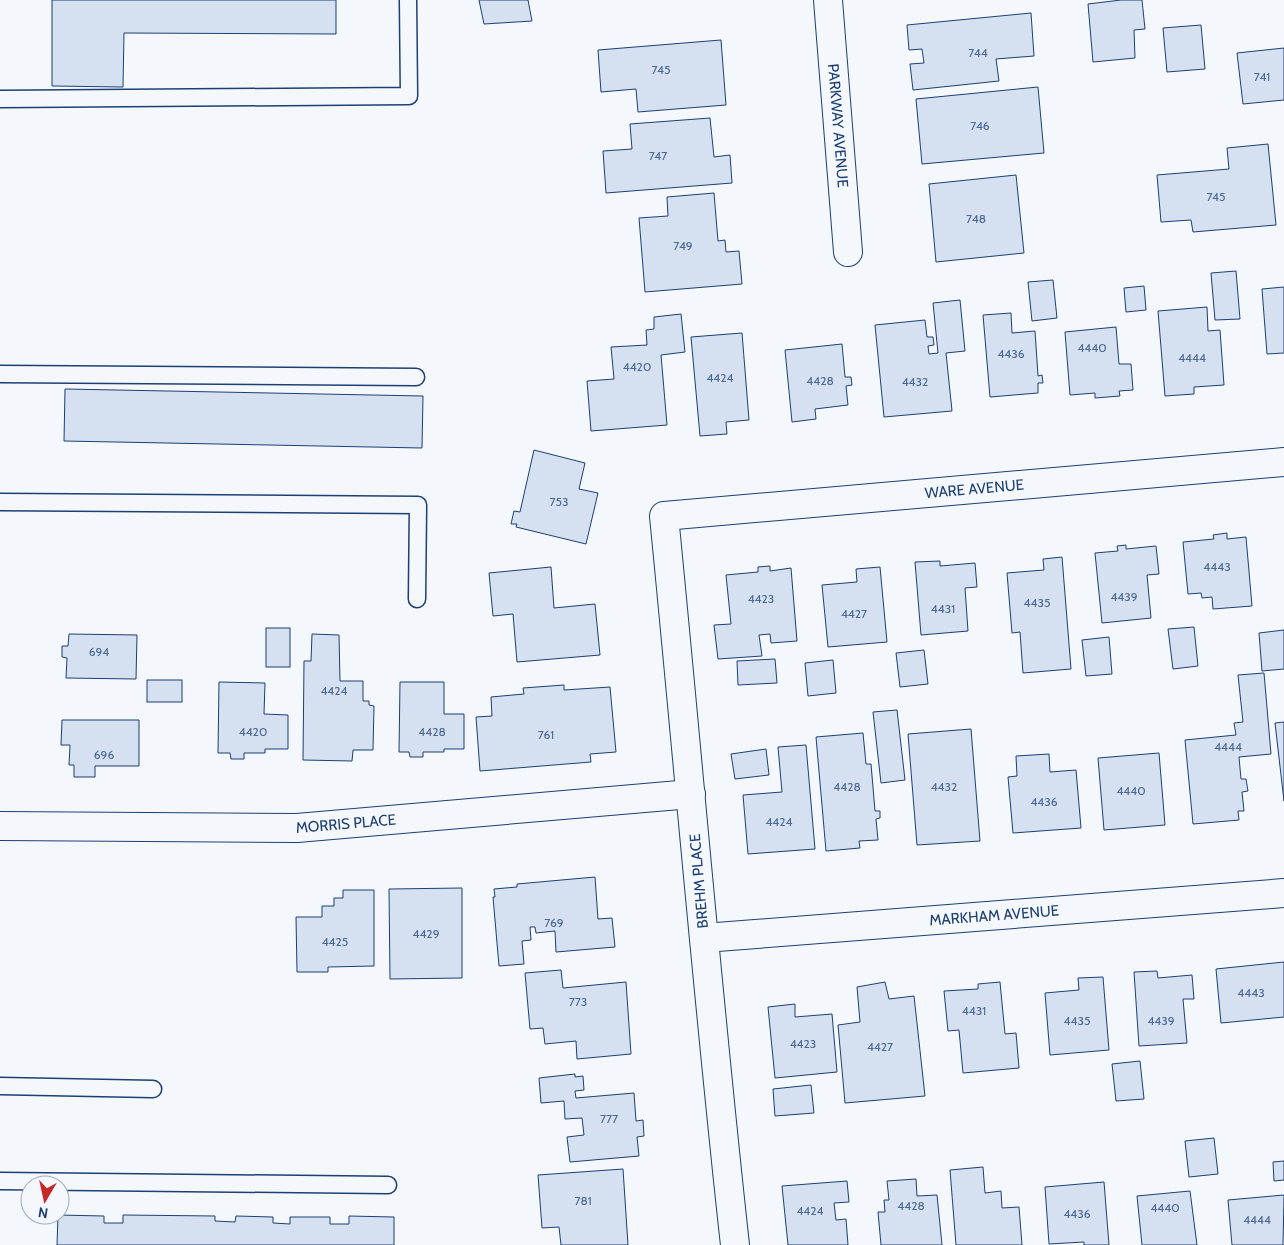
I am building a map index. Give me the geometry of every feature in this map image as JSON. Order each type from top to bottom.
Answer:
[{"type":"street","name":"PARKWAY AVENUE","points":[[828,0],[848,252]]},
{"type":"street","name":"WARE AVENUE","points":[[664,516],[1284,462]]},
{"type":"street","name":"BREHM PLACE","points":[[664,516],[691,794],[713,1052],[734,1245]]},
{"type":"street","name":"MORRIS PLACE","points":[[0,826],[297,828],[691,794]]},
{"type":"street","name":"MARKHAM AVENUE","points":[[704,938],[1284,893]]},
{"type":"lane","points":[[0,99],[409,96],[408,0]]},
{"type":"lane","points":[[0,374],[416,378]]},
{"type":"lane","points":[[0,502],[418,505],[417,599]]},
{"type":"lane","points":[[0,1086],[153,1089]]},
{"type":"lane","points":[[0,1181],[388,1185]]},
{"type":"building","points":[[52,0],[336,0],[336,34],[124,33],[123,87],[52,86]]},
{"type":"building","points":[[479,0],[528,0],[532,21],[484,24]]},
{"type":"building","points":[[1121,0],[1142,0],[1145,29],[1134,30],[1135,58],[1093,62],[1088,4]]},
{"type":"building","points":[[1031,13],[1034,56],[996,59],[999,81],[913,90],[910,64],[924,63],[922,49],[909,50],[907,25]]},
{"type":"building","points":[[1201,25],[1205,69],[1167,72],[1163,28]]},
{"type":"building","points":[[721,40],[726,105],[638,112],[636,89],[601,92],[598,50]]},
{"type":"building","points":[[1284,48],[1284,100],[1243,104],[1237,53]]},
{"type":"building","points":[[1038,87],[1044,153],[922,164],[916,99]]},
{"type":"building","points":[[710,118],[714,157],[730,155],[732,183],[606,193],[603,151],[632,149],[630,124]]},
{"type":"building","points":[[1268,144],[1276,225],[1193,232],[1191,220],[1161,222],[1157,175],[1229,169],[1227,148]]},
{"type":"building","points":[[1016,175],[1024,253],[936,262],[929,184]]},
{"type":"building","points":[[714,193],[718,241],[725,240],[726,252],[739,251],[742,284],[645,292],[639,218],[668,216],[667,197]]},
{"type":"building","points":[[1236,271],[1240,319],[1215,320],[1211,273]]},
{"type":"building","points":[[1053,280],[1057,318],[1032,321],[1028,282]]},
{"type":"building","points":[[1144,286],[1146,310],[1126,312],[1124,288]]},
{"type":"building","points":[[1284,287],[1284,353],[1267,354],[1262,289]]},
{"type":"building","points":[[960,300],[965,351],[946,353],[952,411],[884,417],[875,325],[925,320],[927,337],[933,337],[934,345],[928,346],[929,354],[938,353],[933,303]]},
{"type":"building","points":[[1207,307],[1208,331],[1220,330],[1224,385],[1194,387],[1194,394],[1165,396],[1158,311]]},
{"type":"building","points":[[1011,313],[1012,333],[1035,331],[1038,376],[1042,375],[1043,383],[1038,383],[1038,393],[990,397],[983,315]]},
{"type":"building","points":[[681,314],[685,352],[661,355],[667,425],[591,431],[587,381],[614,379],[611,347],[647,345],[646,330],[654,329],[654,317]]},
{"type":"building","points":[[1116,327],[1119,364],[1131,364],[1133,390],[1119,391],[1120,396],[1095,398],[1095,393],[1070,395],[1065,332]]},
{"type":"building","points":[[742,333],[749,420],[726,422],[727,434],[700,436],[691,337]]},
{"type":"building","points":[[842,344],[845,377],[851,377],[852,385],[846,386],[848,405],[815,409],[816,419],[792,422],[785,350]]},
{"type":"building","points":[[65,389],[423,396],[422,448],[64,441]]},
{"type":"building","points":[[534,450],[585,463],[579,489],[598,493],[586,544],[516,527],[517,524],[511,524],[514,511],[520,512]]},
{"type":"building","points":[[1227,533],[1227,539],[1246,537],[1252,606],[1213,609],[1212,597],[1202,598],[1201,593],[1188,594],[1183,542],[1214,539],[1213,535]]},
{"type":"building","points":[[1126,545],[1126,549],[1156,546],[1159,574],[1147,575],[1151,618],[1102,623],[1095,553],[1118,551],[1117,546]]},
{"type":"building","points":[[1062,557],[1071,669],[1023,673],[1020,632],[1012,633],[1007,573],[1044,570],[1043,559]]},
{"type":"building","points":[[940,561],[940,566],[975,563],[977,587],[965,588],[968,631],[921,635],[915,562]]},
{"type":"building","points":[[770,566],[770,571],[791,568],[797,641],[771,643],[770,634],[759,635],[762,656],[718,659],[714,625],[731,624],[726,575],[758,572],[758,567]]},
{"type":"building","points":[[551,567],[554,608],[595,604],[600,655],[517,662],[513,614],[493,616],[489,573]]},
{"type":"building","points":[[880,567],[887,642],[828,647],[822,585],[857,582],[856,569]]},
{"type":"building","points":[[1194,627],[1198,666],[1173,669],[1168,629]]},
{"type":"building","points":[[266,628],[290,628],[290,667],[266,667]]},
{"type":"building","points":[[1284,630],[1284,669],[1262,671],[1259,633]]},
{"type":"building","points":[[69,634],[137,635],[136,679],[66,678],[67,658],[62,657],[62,646],[68,646]]},
{"type":"building","points":[[312,634],[339,635],[340,681],[363,681],[363,701],[369,701],[369,705],[374,706],[373,750],[353,750],[352,761],[303,760],[304,661],[311,661]]},
{"type":"building","points":[[1109,637],[1112,674],[1086,676],[1082,640]]},
{"type":"building","points":[[924,650],[928,684],[900,687],[896,653]]},
{"type":"building","points":[[775,659],[777,683],[738,685],[737,661]]},
{"type":"building","points":[[833,660],[836,693],[808,696],[805,663]]},
{"type":"building","points":[[1264,673],[1271,754],[1239,757],[1241,779],[1246,779],[1248,791],[1242,792],[1244,811],[1238,811],[1239,820],[1193,824],[1185,740],[1236,735],[1234,723],[1243,722],[1238,675]]},
{"type":"building","points":[[147,680],[182,680],[182,702],[147,702]]},
{"type":"building","points":[[219,682],[265,683],[264,714],[288,715],[288,749],[265,749],[265,753],[244,753],[244,759],[231,759],[230,753],[218,753]]},
{"type":"building","points":[[400,682],[444,682],[444,714],[464,714],[464,749],[444,749],[444,752],[423,752],[423,757],[410,757],[409,752],[399,752]]},
{"type":"building","points":[[564,685],[564,690],[610,687],[616,752],[590,754],[591,762],[480,771],[476,717],[492,716],[491,697],[524,694],[523,688]]},
{"type":"building","points":[[897,710],[905,780],[881,783],[873,712]]},
{"type":"building","points":[[62,720],[139,720],[139,766],[95,766],[95,777],[74,777],[74,765],[69,765],[70,745],[61,745]]},
{"type":"building","points":[[1284,722],[1284,801],[1275,723]]},
{"type":"building","points":[[971,729],[980,841],[917,845],[908,734]]},
{"type":"building","points":[[863,733],[866,764],[871,764],[875,811],[880,811],[880,818],[876,819],[878,840],[859,841],[860,848],[826,851],[816,737]]},
{"type":"building","points":[[806,745],[815,849],[748,854],[743,795],[782,792],[778,747]]},
{"type":"building","points":[[766,749],[769,775],[735,779],[731,754]]},
{"type":"building","points":[[1159,753],[1165,825],[1104,830],[1098,758]]},
{"type":"building","points":[[1049,754],[1050,772],[1076,770],[1081,828],[1013,833],[1008,777],[1017,776],[1016,756]]},
{"type":"building","points":[[595,877],[598,919],[612,918],[615,947],[556,952],[555,931],[536,933],[535,927],[530,927],[531,940],[522,941],[524,964],[499,966],[493,897],[495,897],[494,889],[517,887],[517,884]]},
{"type":"building","points":[[462,888],[462,978],[390,979],[389,889]]},
{"type":"building","points":[[343,890],[374,890],[374,966],[328,967],[328,972],[297,972],[296,917],[322,917],[322,906],[334,906],[334,898],[343,898]]},
{"type":"building","points":[[1284,962],[1284,1017],[1221,1023],[1216,969]]},
{"type":"building","points":[[561,970],[563,988],[626,982],[631,1054],[577,1059],[576,1041],[545,1044],[543,1028],[530,1029],[525,973]]},
{"type":"building","points":[[1157,971],[1158,978],[1192,975],[1194,999],[1183,999],[1187,1043],[1139,1046],[1134,972]]},
{"type":"building","points":[[1103,977],[1109,1050],[1050,1055],[1045,993],[1079,990],[1078,978]]},
{"type":"building","points":[[885,982],[889,999],[914,996],[925,1096],[845,1103],[838,1025],[860,1022],[857,987]]},
{"type":"building","points":[[1000,982],[1005,1034],[1016,1033],[1019,1068],[963,1073],[959,1030],[948,1031],[944,991],[978,989],[978,984]]},
{"type":"building","points":[[795,1004],[795,1017],[832,1014],[837,1072],[775,1078],[768,1007]]},
{"type":"building","points":[[1140,1061],[1144,1099],[1116,1101],[1112,1064]]},
{"type":"building","points":[[575,1074],[575,1077],[583,1076],[584,1090],[575,1091],[576,1098],[634,1093],[636,1121],[643,1120],[644,1136],[637,1137],[639,1156],[570,1162],[567,1137],[584,1135],[582,1118],[565,1119],[564,1101],[541,1103],[539,1078]]},
{"type":"building","points":[[811,1085],[814,1113],[775,1116],[773,1089]]},
{"type":"building","points":[[1214,1138],[1218,1174],[1189,1177],[1185,1141]]},
{"type":"building","points":[[1284,1161],[1284,1180],[1274,1181],[1273,1162]]},
{"type":"building","points":[[983,1167],[985,1193],[1001,1191],[1002,1208],[1019,1207],[1022,1245],[956,1245],[950,1170]]},
{"type":"building","points":[[623,1169],[628,1245],[561,1245],[559,1227],[542,1228],[538,1175]]},
{"type":"building","points":[[916,1179],[917,1196],[937,1195],[942,1245],[881,1245],[878,1212],[885,1212],[884,1200],[889,1200],[887,1181]]},
{"type":"building","points":[[847,1181],[849,1202],[834,1203],[836,1220],[846,1219],[848,1245],[788,1245],[782,1186]]},
{"type":"building","points":[[1104,1182],[1109,1245],[1084,1245],[1084,1242],[1049,1244],[1045,1187]]},
{"type":"building","points":[[1190,1191],[1197,1245],[1142,1245],[1137,1196]]},
{"type":"building","points":[[1284,1195],[1283,1245],[1232,1245],[1228,1200]]},
{"type":"building","points":[[70,1215],[104,1216],[104,1223],[123,1223],[123,1215],[215,1216],[215,1221],[235,1222],[236,1216],[273,1217],[273,1223],[290,1224],[290,1217],[330,1217],[330,1224],[349,1224],[349,1216],[394,1217],[394,1245],[57,1245],[58,1225],[70,1225]]}]
